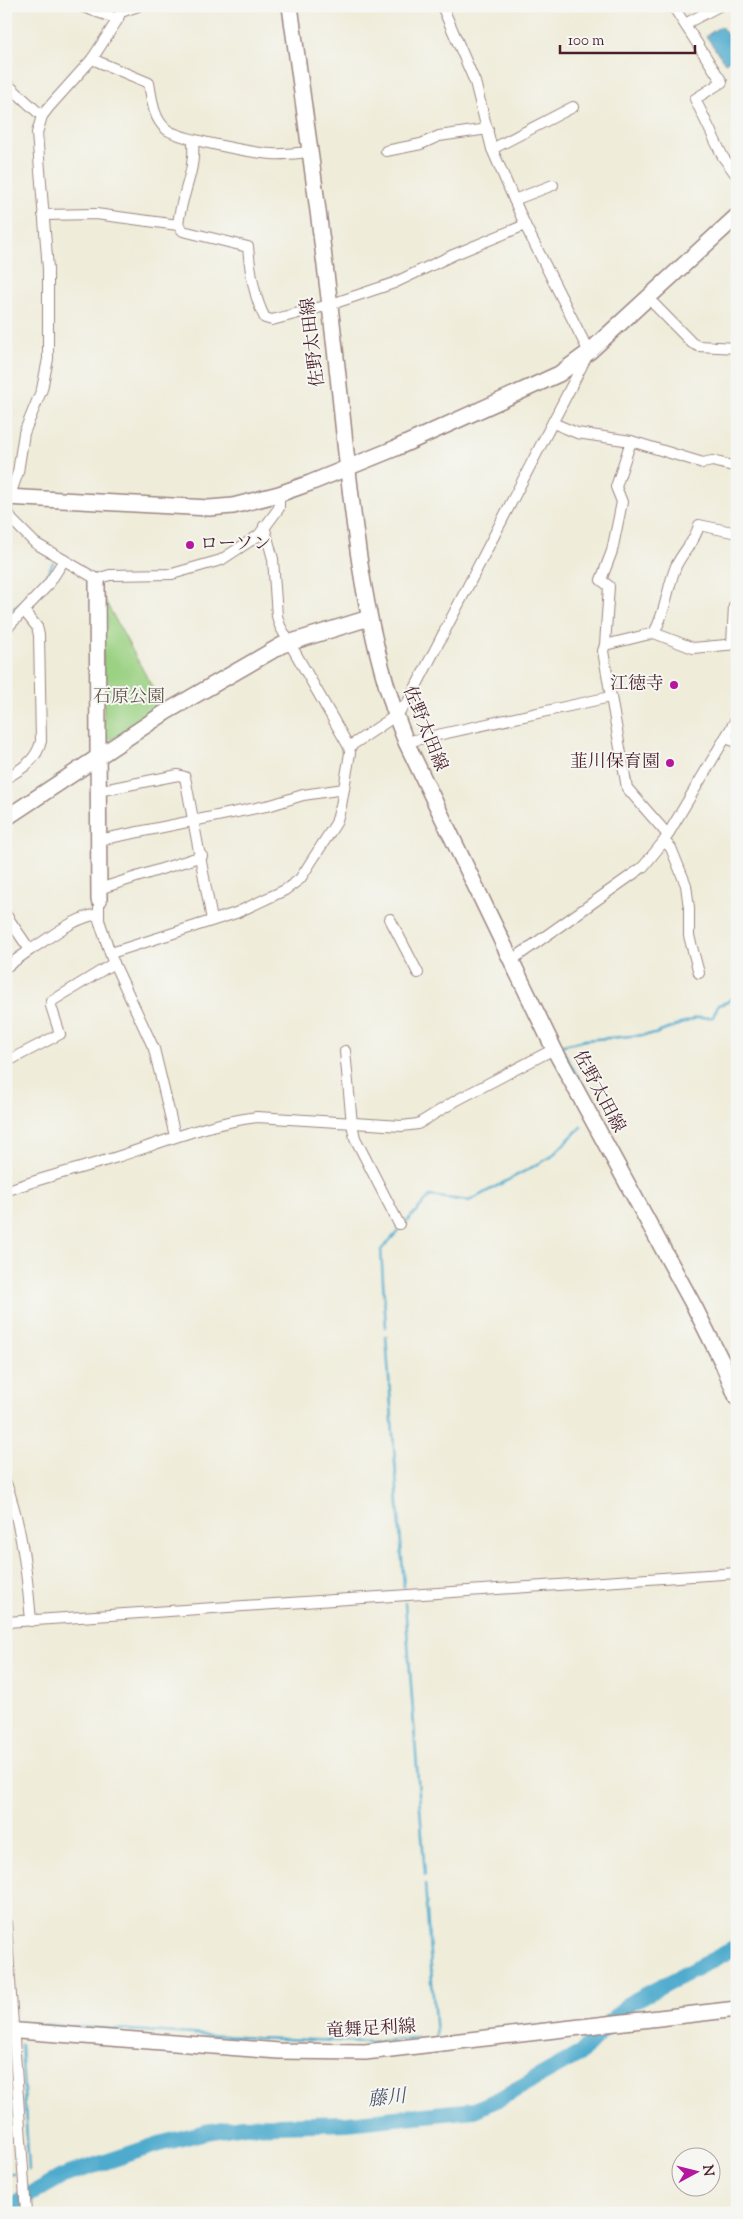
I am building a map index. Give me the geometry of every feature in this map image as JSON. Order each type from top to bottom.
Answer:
[{"type":"main road","name":"佐野太田線","points":[[290,6],[369,618],[380,666],[395,716],[554,1049],[695,1308],[723,1364],[737,1398]]},
{"type":"main road","points":[[8,497],[209,508],[233,506],[279,494],[396,448],[559,374],[589,352],[737,216]]},
{"type":"main road","points":[[97,581],[99,901]]},
{"type":"main road","points":[[6,818],[170,709],[289,642],[369,618]]},
{"type":"main road","name":"竜舞足利線","points":[[10,2030],[279,2050],[339,2052],[431,2046],[737,2009]]},
{"type":"street","points":[[80,6],[120,12],[138,6]]},
{"type":"street","points":[[349,747],[395,716],[408,702],[473,573],[589,352],[525,225],[492,149],[475,82],[442,6]]},
{"type":"street","points":[[673,6],[722,82],[695,99],[722,157],[737,176]]},
{"type":"street","points":[[685,24],[718,6]]},
{"type":"street","points":[[120,12],[92,59],[42,116],[37,139],[48,269],[47,367],[42,389],[27,423],[18,472],[8,497],[7,510],[12,520],[35,542],[97,581],[110,575],[172,574],[215,563],[228,557],[253,540],[278,508],[279,494]]},
{"type":"street","points":[[92,59],[150,83],[153,105],[160,122],[172,133],[192,140],[272,154],[310,152]]},
{"type":"street","points":[[6,83],[42,116]]},
{"type":"street","points":[[492,149],[573,107]]},
{"type":"street","points":[[386,151],[421,144],[439,136],[488,129]]},
{"type":"street","points":[[178,225],[180,207],[192,174],[194,158],[192,140]]},
{"type":"street","points":[[514,200],[552,185]]},
{"type":"street","points":[[43,215],[96,214],[178,225],[183,230],[248,247],[255,288],[265,318],[272,320],[329,305],[394,283],[453,255],[525,225]]},
{"type":"street","points":[[647,297],[692,343],[698,346],[737,348]]},
{"type":"street","points":[[553,423],[577,433],[631,441],[703,463],[712,461],[737,467]]},
{"type":"street","points":[[631,441],[616,487],[622,502],[612,551],[601,580],[609,586],[605,645],[602,651],[603,661],[628,788],[666,838],[686,885],[689,908],[689,936],[700,973]]},
{"type":"street","points":[[654,633],[662,620],[676,566],[696,537],[698,525],[737,533]]},
{"type":"street","points":[[6,1062],[60,1034],[51,1006],[52,1001],[112,958],[212,920],[236,913],[285,890],[300,879],[336,823],[344,789],[350,753],[349,747],[289,642],[277,616],[272,559],[264,526]]},
{"type":"street","points":[[6,629],[25,612],[48,585],[64,560]]},
{"type":"street","points":[[605,645],[654,633],[693,648],[734,644],[734,606]]},
{"type":"street","points":[[6,778],[21,769],[36,755],[41,741],[39,635],[37,627],[25,612]]},
{"type":"street","points":[[406,742],[610,697]]},
{"type":"street","points":[[512,960],[644,867],[666,838],[737,718]]},
{"type":"street","points":[[725,738],[737,742]]},
{"type":"street","points":[[98,791],[182,775],[187,780],[212,920]]},
{"type":"street","points":[[99,840],[280,803],[303,795],[344,789]]},
{"type":"street","points":[[6,967],[30,950],[90,915],[99,901],[202,856]]},
{"type":"street","points":[[99,901],[112,958],[154,1049],[175,1136]]},
{"type":"street","points":[[6,915],[30,950]]},
{"type":"street","points":[[390,919],[418,973]]},
{"type":"street","points":[[6,1190],[119,1156],[175,1136],[234,1120],[257,1117],[299,1118],[352,1124],[402,1126],[418,1124],[457,1100],[554,1049]]},
{"type":"street","points":[[345,1051],[355,1138],[398,1224]]},
{"type":"street","points":[[6,1483],[16,1511],[26,1568],[31,1620]]},
{"type":"street","points":[[6,1622],[737,1573]]},
{"type":"street","points":[[6,1923],[10,2030],[25,2208]]},
{"type":"green space","name":"石原公園","points":[[102,595],[161,703],[161,709],[111,740],[104,736]]},
{"type":"water","points":[[721,26],[737,49],[737,55],[725,63],[706,36]]},
{"type":"waterway","points":[[6,612],[29,598],[53,563]]},
{"type":"waterway","points":[[586,1091],[560,1046],[585,1040],[655,1034],[696,1018],[713,1017],[718,1005],[728,1002],[737,994]]},
{"type":"waterway","points":[[386,1327],[381,1250],[430,1196],[469,1201],[551,1157],[581,1127]]},
{"type":"waterway","points":[[386,1336],[404,1587]]},
{"type":"waterway","points":[[405,1603],[425,1876]]},
{"type":"waterway","points":[[425,1884],[436,2037]]},
{"type":"waterway","name":"藤川","points":[[6,2208],[63,2176],[159,2144],[206,2132],[243,2126],[347,2123],[474,2110],[499,2099],[581,2053],[628,2004],[737,1947]]},
{"type":"waterway","points":[[19,2023],[256,2038],[370,2042],[417,2038]]},
{"type":"waterway","points":[[21,2044],[29,2170]]},
{"type":"waterway","points":[[6,2174],[14,2174]]},
{"type":"place","name":"ローソン","points":[[190,545]]},
{"type":"place","name":"江徳寺","points":[[674,685]]},
{"type":"place","name":"韮川保育園","points":[[670,763]]}]
